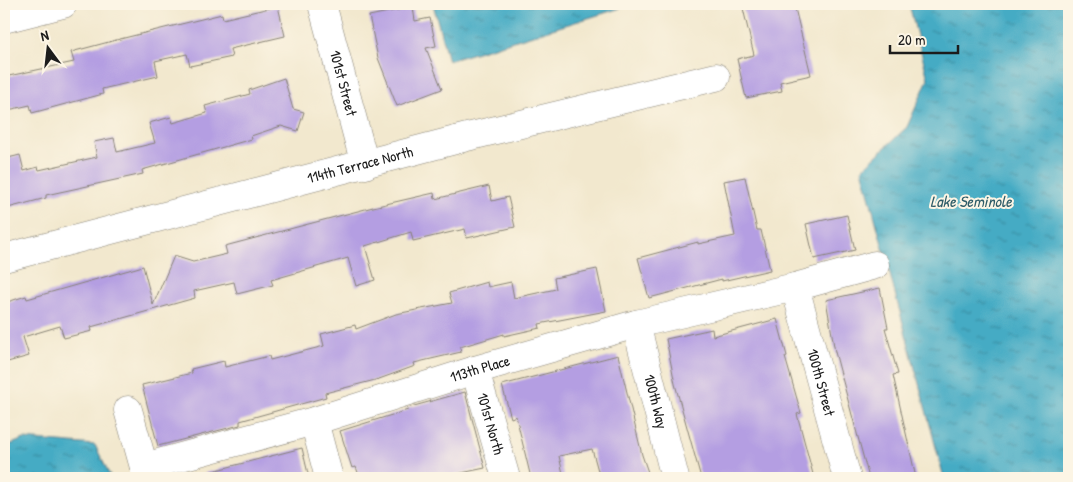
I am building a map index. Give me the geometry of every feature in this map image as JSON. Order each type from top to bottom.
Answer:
[{"type":"street","points":[[4,19],[63,4]]},
{"type":"street","name":"101st Street","points":[[322,4],[365,164]]},
{"type":"street","name":"114th Terrace North","points":[[4,258],[467,137],[716,77]]},
{"type":"street","name":"113th Place","points":[[128,410],[145,472],[475,370],[636,324],[795,287],[876,265]]},
{"type":"street","name":"100th Street","points":[[795,287],[847,478]]},
{"type":"street","name":"100th Way","points":[[636,324],[676,478]]},
{"type":"street","name":"101st North","points":[[475,370],[506,478]]},
{"type":"street","points":[[314,421],[329,478]]},
{"type":"water","points":[[433,4],[634,4],[448,61]]},
{"type":"water","name":"Lake Seminole","points":[[909,4],[1069,4],[1069,478],[944,478],[862,169],[907,127],[928,79]]},
{"type":"water","points":[[24,439],[95,445],[111,478],[4,478],[4,447]]},
{"type":"building","points":[[742,4],[794,4],[811,75],[780,82],[782,91],[746,98],[737,59],[754,55]]},
{"type":"building","points":[[278,6],[285,36],[230,49],[232,57],[190,66],[187,54],[155,61],[158,76],[102,89],[103,94],[32,113],[30,105],[4,111],[4,77],[74,62],[71,52],[120,39],[222,14],[223,19]]},
{"type":"building","points":[[413,7],[415,21],[430,18],[436,46],[426,48],[442,89],[397,106],[378,58],[369,16]]},
{"type":"building","points":[[284,78],[293,109],[304,112],[298,131],[281,126],[251,136],[252,139],[142,170],[143,174],[46,195],[46,198],[4,209],[4,159],[20,155],[24,171],[38,167],[39,170],[97,157],[94,142],[114,138],[117,152],[155,143],[149,123],[171,117],[173,123],[207,113],[205,106],[250,94],[249,90]]},
{"type":"building","points":[[745,177],[757,230],[761,230],[770,270],[722,281],[722,279],[649,298],[638,258],[698,242],[698,244],[735,236],[724,181]]},
{"type":"building","points":[[489,186],[492,201],[508,197],[515,227],[467,238],[465,229],[413,241],[411,232],[365,246],[375,280],[356,286],[348,258],[271,280],[273,285],[237,294],[234,282],[194,291],[195,298],[91,327],[92,331],[64,338],[60,326],[23,337],[29,356],[4,363],[4,303],[26,296],[27,299],[143,266],[153,305],[174,256],[193,262],[227,254],[225,246],[373,207],[434,193],[435,199]]},
{"type":"building","points":[[847,215],[855,250],[814,259],[806,224]]},
{"type":"building","points":[[597,269],[606,311],[539,324],[540,328],[504,336],[504,334],[460,347],[461,352],[414,363],[415,366],[379,379],[325,393],[326,397],[240,421],[240,425],[158,446],[142,385],[192,373],[191,369],[224,361],[225,367],[269,356],[270,360],[324,346],[321,334],[355,325],[356,329],[396,314],[452,303],[449,293],[487,282],[488,287],[511,282],[514,298],[556,289],[554,278]]},
{"type":"building","points":[[880,288],[888,328],[885,328],[898,374],[893,375],[916,478],[869,478],[835,352],[826,300]]},
{"type":"building","points":[[777,319],[787,356],[785,357],[801,413],[797,414],[814,478],[701,478],[675,384],[666,339],[712,329],[713,336]]},
{"type":"building","points":[[618,355],[642,455],[650,478],[600,478],[592,449],[559,456],[564,478],[531,478],[516,416],[511,418],[502,385]]},
{"type":"building","points":[[465,392],[485,468],[438,478],[360,478],[356,467],[352,468],[340,431],[408,410],[407,408]]},
{"type":"building","points":[[302,448],[309,478],[206,478],[205,473]]}]
